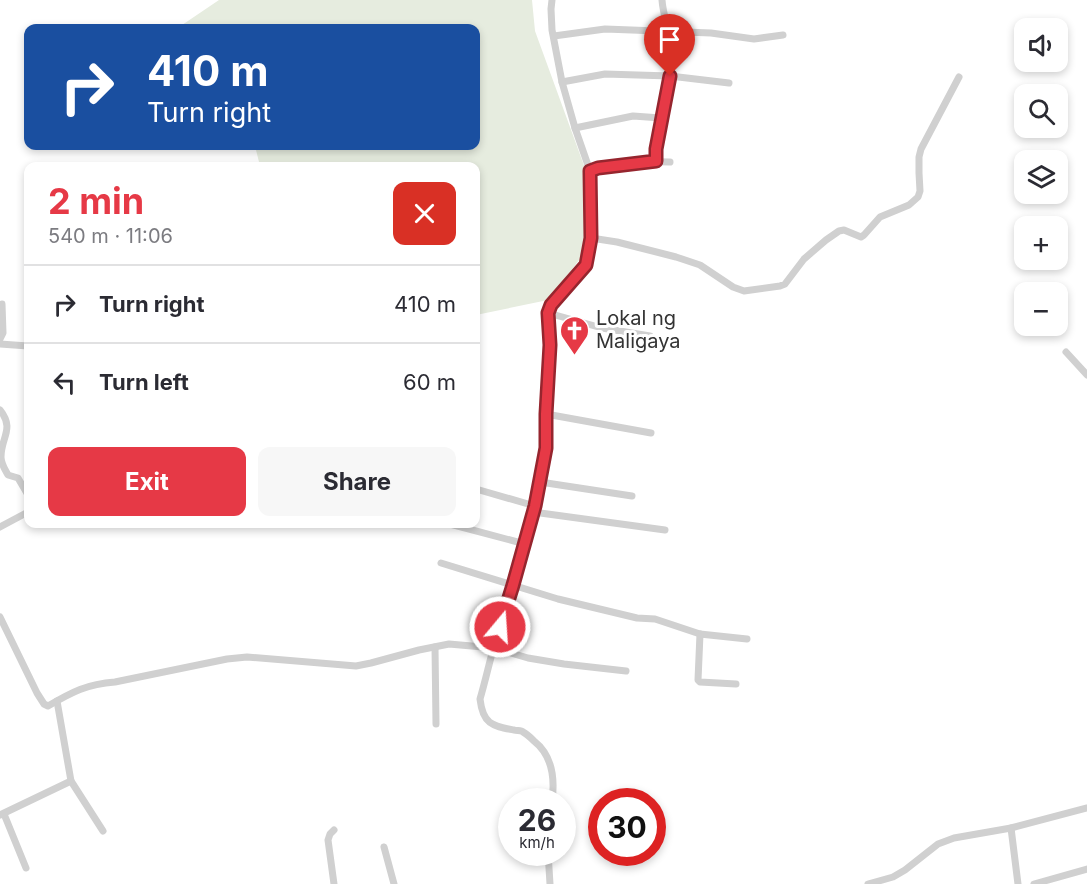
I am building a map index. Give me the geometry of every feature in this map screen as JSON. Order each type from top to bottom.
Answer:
[{"type":"street","points":[[552,0],[554,36],[562,82],[574,128],[590,171],[591,238],[586,265],[551,305],[548,313],[550,345],[546,448],[525,544],[480,699],[487,720],[492,726],[523,732],[540,746],[548,756],[553,788]]},
{"type":"street","points":[[656,161],[661,118],[670,76],[671,45],[662,0]]},
{"type":"street","points":[[554,36],[605,29],[711,33],[754,39],[783,35]]},
{"type":"street","points":[[562,82],[605,74],[670,76],[729,83]]},
{"type":"street","points":[[591,238],[617,242],[700,265],[744,291],[785,284],[804,258],[839,231],[844,230],[861,237],[880,217],[915,201],[920,191],[919,157],[921,149],[959,77]]},
{"type":"street","points":[[574,128],[633,116],[661,118]]},
{"type":"street","points":[[590,171],[656,161],[670,162]]},
{"type":"street","points":[[0,339],[3,333],[2,304]]},
{"type":"street","points":[[548,313],[602,328],[650,336]]},
{"type":"street","points":[[0,344],[24,346]]},
{"type":"street","points":[[1066,352],[1087,375]]},
{"type":"street","points":[[0,410],[6,417],[8,429],[1,454],[3,467],[8,476],[18,478],[24,488]]},
{"type":"street","points":[[546,414],[651,433]]},
{"type":"street","points":[[540,482],[632,496]]},
{"type":"street","points":[[480,490],[534,509],[666,530]]},
{"type":"street","points":[[0,527],[24,514]]},
{"type":"street","points":[[465,528],[525,544]]},
{"type":"street","points":[[441,563],[558,599],[637,618],[672,623],[700,634],[747,639]]},
{"type":"street","points":[[0,618],[37,693],[48,706],[86,686],[98,683],[115,682],[227,659],[248,657],[356,666],[449,645],[494,648],[528,658],[626,671]]},
{"type":"street","points":[[700,634],[698,680],[736,684]]},
{"type":"street","points":[[435,647],[436,724]]},
{"type":"street","points":[[57,701],[71,781],[103,831]]},
{"type":"street","points":[[26,868],[2,814],[71,781]]},
{"type":"street","points":[[868,884],[893,877],[938,844],[954,838],[1011,828],[1087,808]]},
{"type":"street","points":[[1011,828],[1018,884]]},
{"type":"street","points":[[334,830],[328,840],[334,884]]},
{"type":"street","points":[[384,847],[394,884]]},
{"type":"street","points":[[549,866],[550,884]]},
{"type":"street","points":[[1034,884],[1087,869]]},
{"type":"shaded area","points":[[219,0],[532,0],[535,31],[586,171],[584,254],[548,300],[480,314],[480,162],[259,162],[256,150],[480,150],[480,24],[183,24]]},
{"type":"place","name":"Lokal ng Maligaya","points":[[575,356]]},
{"type":"route","points":[[500,627],[535,506],[546,448],[550,345],[548,313],[551,305],[586,265],[591,238],[590,171],[656,161],[661,118],[670,76]]}]
